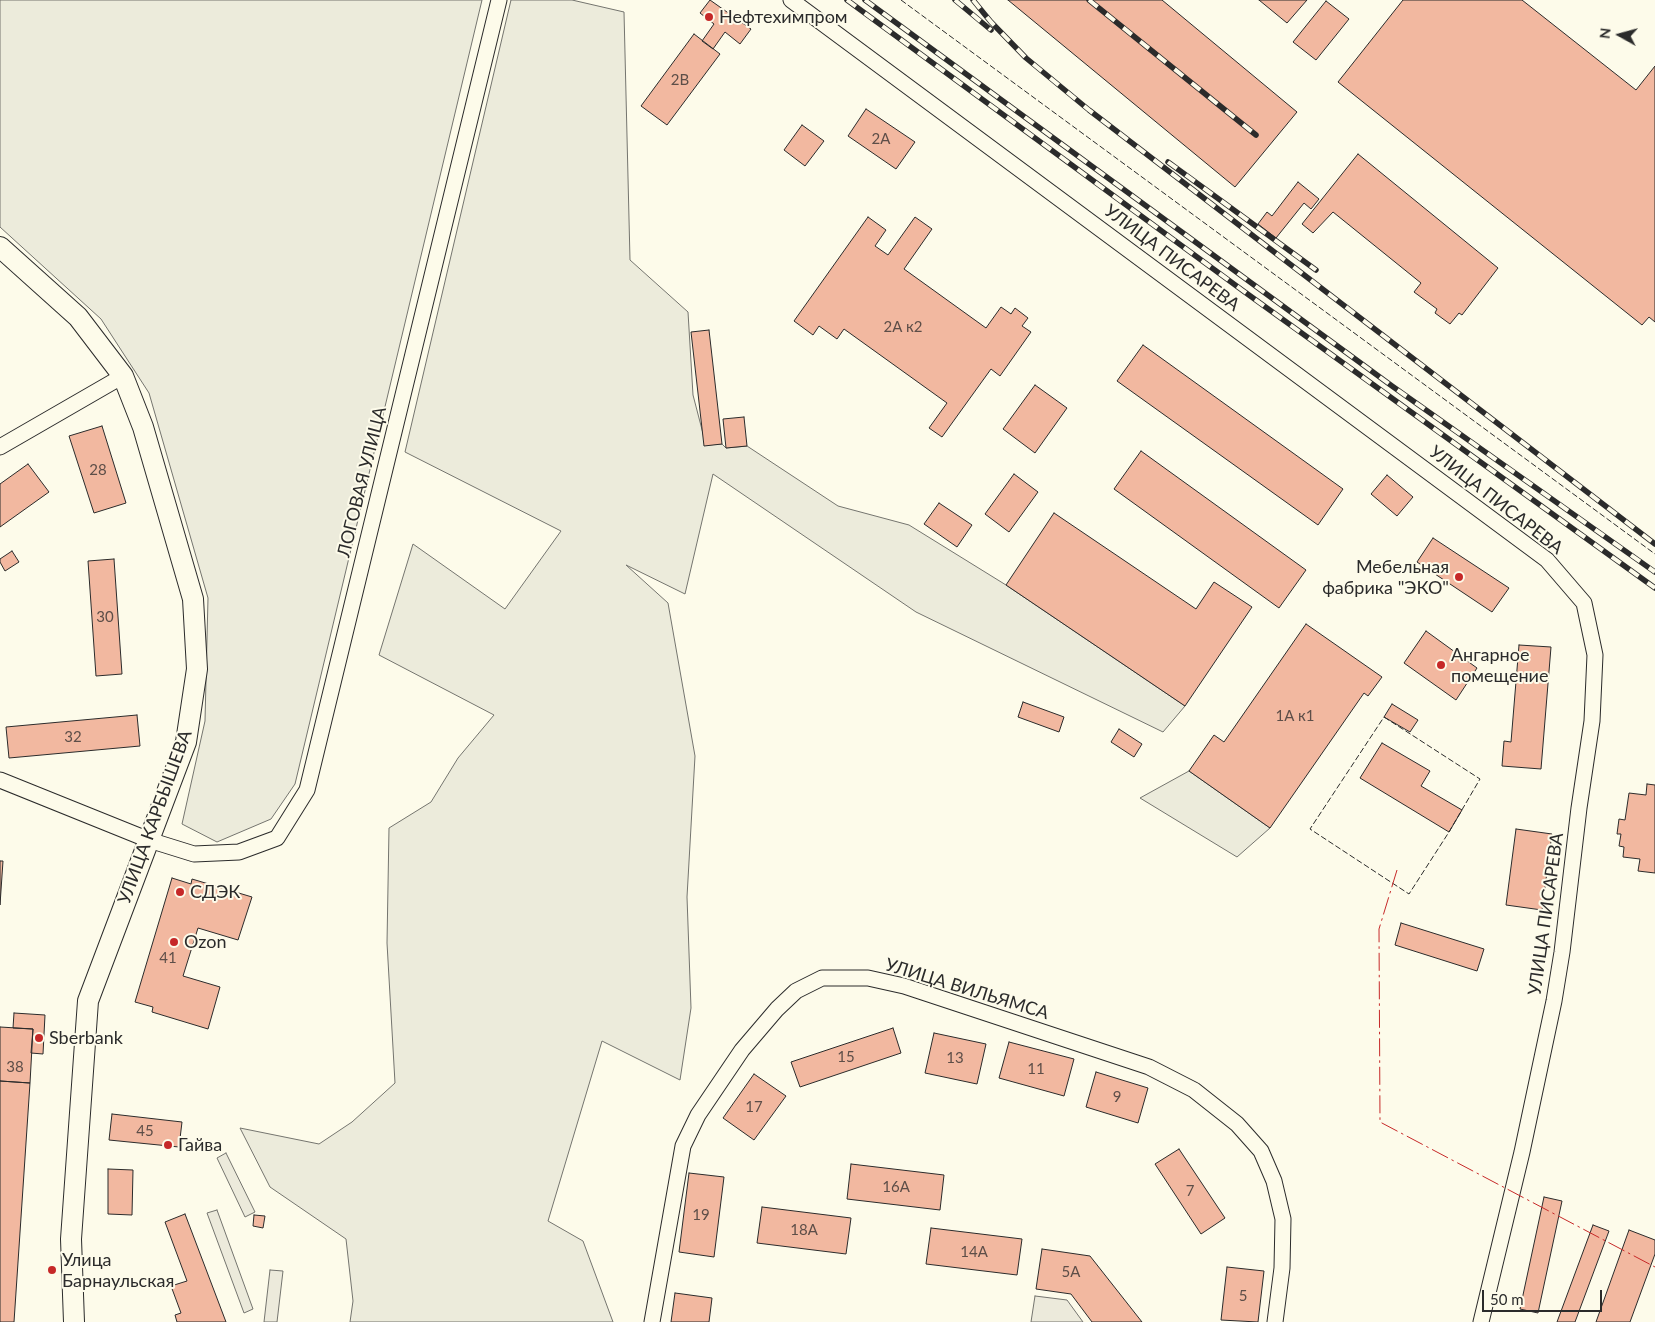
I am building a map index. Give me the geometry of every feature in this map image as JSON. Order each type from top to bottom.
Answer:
[{"type":"street","name":"ЛОГОВАЯ УЛИЦА","points":[[0,780],[149,840],[194,854],[239,852],[277,838],[307,790],[498,0]]},
{"type":"street","name":"УЛИЦА ПИСАРЕВА","points":[[791,0],[1547,560],[1584,603],[1595,655],[1592,721],[1579,808],[1562,952],[1554,1001],[1522,1152],[1482,1322]]},
{"type":"street","name":"УЛИЦА КАРБЫШЕВА","points":[[0,247],[78,317],[123,376],[143,427],[193,599],[198,669],[186,742],[88,1001],[71,1239],[74,1322]]},
{"type":"street","points":[[0,447],[123,376]]},
{"type":"street","name":"УЛИЦА ВИЛЬЯМСА","points":[[652,1322],[683,1146],[698,1115],[742,1050],[777,1008],[796,991],[822,978],[868,978],[904,986],[1149,1068],[1194,1090],[1237,1124],[1260,1152],[1274,1181],[1284,1219],[1282,1268],[1275,1322]]},
{"type":"shaded area","points":[[0,0],[482,0],[295,784],[271,819],[217,842],[182,824],[205,721],[208,598],[149,393],[101,319],[0,227]]},
{"type":"shaded area","points":[[511,0],[572,0],[624,12],[630,260],[688,312],[693,395],[706,445],[722,444],[726,448],[747,446],[838,506],[909,525],[1006,585],[1185,706],[1163,732],[916,612],[713,474],[685,594],[626,565],[668,603],[695,756],[687,897],[691,1008],[680,1080],[602,1041],[548,1221],[583,1241],[613,1322],[350,1322],[353,1301],[346,1239],[270,1187],[240,1128],[319,1144],[352,1122],[395,1083],[387,943],[389,828],[431,802],[458,758],[494,715],[379,655],[413,544],[505,609],[561,531],[405,452]]},
{"type":"shaded area","points":[[1189,771],[1270,828],[1237,857],[1140,798]]},
{"type":"shaded area","points":[[226,1153],[255,1212],[245,1217],[217,1158]]},
{"type":"shaded area","points":[[217,1210],[253,1309],[244,1313],[207,1213]]},
{"type":"shaded area","points":[[270,1270],[283,1271],[277,1322],[264,1322]]},
{"type":"shaded area","points":[[1035,1296],[1067,1300],[1083,1322],[1031,1322]]},
{"type":"building","points":[[710,0],[751,29],[740,44],[725,32],[713,49],[702,41],[714,24],[700,13]]},
{"type":"building","points":[[1008,0],[1162,0],[1297,112],[1235,187]]},
{"type":"building","points":[[1259,0],[1307,0],[1287,23]]},
{"type":"building","points":[[1403,0],[1522,0],[1636,90],[1655,66],[1655,322],[1649,317],[1642,325],[1338,82]]},
{"type":"building","points":[[1326,1],[1349,19],[1316,60],[1293,42]]},
{"type":"building","points":[[694,34],[720,54],[667,125],[641,106]]},
{"type":"building","points":[[866,109],[915,142],[896,169],[848,136]]},
{"type":"building","points":[[802,125],[824,141],[805,166],[784,150]]},
{"type":"building","points":[[1358,154],[1498,268],[1462,315],[1459,313],[1450,324],[1435,313],[1437,309],[1414,292],[1421,283],[1333,212],[1313,233],[1302,224]]},
{"type":"building","points":[[1298,182],[1319,199],[1311,209],[1304,203],[1276,238],[1258,224],[1267,212],[1272,216]]},
{"type":"building","points":[[868,217],[886,230],[875,246],[888,255],[915,217],[932,229],[904,269],[986,328],[1001,307],[1011,314],[1015,308],[1028,318],[1022,326],[1031,332],[1000,376],[991,369],[942,437],[929,428],[947,403],[844,329],[837,339],[819,326],[813,335],[794,321]]},
{"type":"building","points":[[709,330],[722,444],[704,446],[691,332]]},
{"type":"building","points":[[1143,345],[1343,489],[1318,525],[1117,381]]},
{"type":"building","points":[[1035,385],[1067,408],[1035,453],[1003,429]]},
{"type":"building","points":[[744,417],[747,446],[726,448],[723,419]]},
{"type":"building","points":[[102,426],[126,503],[94,513],[69,436]]},
{"type":"building","points":[[1141,451],[1306,570],[1279,608],[1114,489]]},
{"type":"building","points":[[28,464],[49,492],[0,527],[0,484]]},
{"type":"building","points":[[1014,474],[1038,492],[1009,532],[985,514]]},
{"type":"building","points":[[1387,475],[1413,497],[1397,516],[1371,494]]},
{"type":"building","points":[[939,503],[972,525],[957,547],[924,524]]},
{"type":"building","points":[[1054,513],[1196,609],[1214,582],[1252,607],[1185,706],[1006,585]]},
{"type":"building","points":[[1433,538],[1509,588],[1492,612],[1417,562]]},
{"type":"building","points":[[12,551],[19,562],[5,571],[0,559]]},
{"type":"building","points":[[114,559],[122,674],[96,676],[88,561]]},
{"type":"building","points":[[1306,624],[1382,677],[1368,696],[1364,693],[1270,828],[1189,771],[1214,735],[1224,742]]},
{"type":"building","name":"Ангарное помещение","points":[[1426,631],[1477,668],[1456,700],[1404,663]]},
{"type":"building","points":[[1519,645],[1551,647],[1541,769],[1502,766],[1504,741],[1511,742]]},
{"type":"building","points":[[1023,702],[1064,717],[1059,732],[1018,717]]},
{"type":"building","points":[[1392,704],[1418,720],[1410,732],[1384,717]]},
{"type":"building","points":[[137,715],[140,746],[9,758],[6,727]]},
{"type":"building","points":[[1119,729],[1142,744],[1134,757],[1111,742]]},
{"type":"building","points":[[1382,743],[1430,771],[1421,786],[1462,810],[1449,832],[1360,778]]},
{"type":"building","points":[[1647,784],[1655,785],[1655,873],[1638,871],[1640,859],[1623,857],[1624,847],[1619,846],[1621,834],[1617,834],[1619,819],[1625,820],[1629,793],[1646,795]]},
{"type":"building","points":[[1516,829],[1552,834],[1542,910],[1506,905]]},
{"type":"building","points":[[0,861],[3,861],[0,905]]},
{"type":"building","points":[[172,878],[191,884],[192,879],[252,897],[238,940],[198,928],[183,976],[220,987],[208,1029],[152,1012],[153,1007],[135,1002]]},
{"type":"building","points":[[1401,923],[1484,949],[1477,971],[1395,945]]},
{"type":"building","points":[[14,1013],[45,1015],[43,1054],[31,1053],[33,1029],[13,1028]]},
{"type":"building","points":[[0,1027],[33,1029],[30,1083],[0,1081]]},
{"type":"building","points":[[893,1028],[901,1053],[800,1087],[791,1062]]},
{"type":"building","points":[[934,1033],[986,1044],[977,1084],[925,1073]]},
{"type":"building","points":[[1009,1042],[1074,1059],[1064,1096],[999,1078]]},
{"type":"building","points":[[1096,1072],[1148,1088],[1138,1123],[1086,1107]]},
{"type":"building","points":[[754,1074],[786,1096],[754,1140],[723,1118]]},
{"type":"building","points":[[0,1081],[30,1083],[14,1322],[0,1322]]},
{"type":"building","points":[[112,1114],[182,1122],[179,1147],[109,1140]]},
{"type":"building","points":[[1179,1149],[1225,1218],[1201,1234],[1155,1164]]},
{"type":"building","points":[[851,1164],[944,1175],[940,1210],[847,1199]]},
{"type":"building","points":[[108,1169],[133,1170],[132,1215],[108,1214]]},
{"type":"building","points":[[689,1173],[724,1177],[714,1257],[679,1252]]},
{"type":"building","points":[[1544,1197],[1562,1201],[1538,1313],[1520,1309]]},
{"type":"building","points":[[762,1207],[851,1218],[846,1254],[757,1243]]},
{"type":"building","points":[[185,1214],[226,1322],[177,1322],[175,1315],[181,1313],[171,1286],[187,1281],[165,1222]]},
{"type":"building","points":[[254,1215],[265,1216],[263,1228],[253,1226]]},
{"type":"building","points":[[1593,1225],[1609,1231],[1575,1322],[1557,1322]]},
{"type":"building","points":[[931,1228],[1022,1239],[1017,1275],[926,1264]]},
{"type":"building","points":[[1629,1230],[1655,1240],[1655,1254],[1630,1322],[1596,1322]]},
{"type":"building","points":[[1042,1249],[1090,1256],[1142,1322],[1092,1322],[1071,1294],[1036,1289]]},
{"type":"building","points":[[1227,1267],[1264,1271],[1258,1322],[1221,1320]]},
{"type":"building","points":[[675,1293],[712,1298],[709,1322],[671,1322]]},
{"type":"railway","points":[[847,0],[1242,290],[1655,588]]},
{"type":"railway","points":[[865,0],[1392,386],[1655,572]]},
{"type":"railway","points":[[955,0],[991,30]]},
{"type":"railway","points":[[973,0],[991,22],[1026,58],[1089,110],[1655,544]]},
{"type":"railway","points":[[1089,0],[1256,135]]},
{"type":"railway","points":[[1168,162],[1316,270]]},
{"type":"fence","points":[[901,0],[1655,554]]},
{"type":"fence","points":[[1384,717],[1480,779],[1409,894],[1310,829],[1384,717]]},
{"type":"power","points":[[1397,870],[1379,929],[1380,1122],[1655,1267]]},
{"type":"place","name":"Нефтехимпром","points":[[709,17]]},
{"type":"place","name":"Мебельная фабрика \"ЭКО\"","points":[[1459,577]]},
{"type":"place","name":"Ангарное помещение","points":[[1441,665]]},
{"type":"place","name":"СДЭК","points":[[180,892]]},
{"type":"place","name":"Ozon","points":[[174,942]]},
{"type":"place","name":"Sberbank","points":[[39,1038]]},
{"type":"place","name":"Гайва","points":[[168,1145]]},
{"type":"place","name":"Улица Барнаульская","points":[[52,1270]]}]
